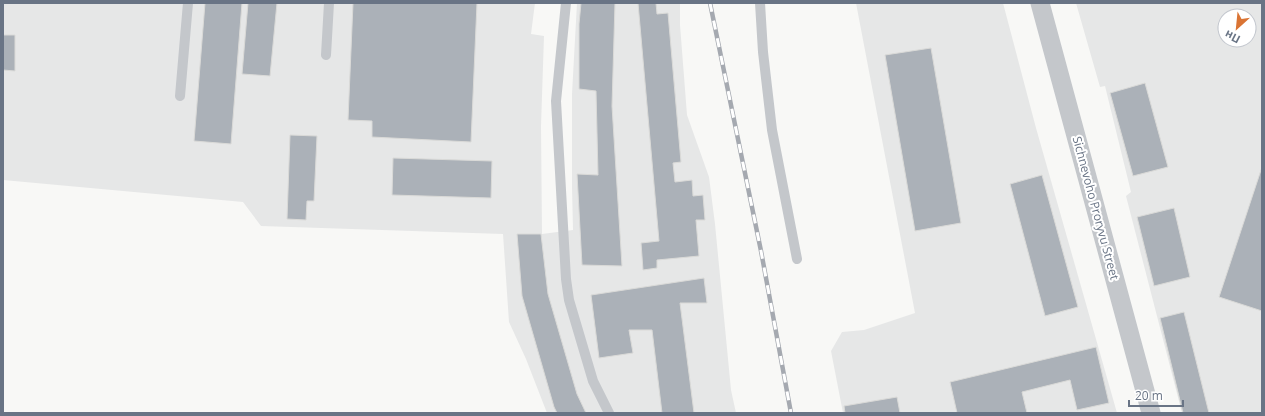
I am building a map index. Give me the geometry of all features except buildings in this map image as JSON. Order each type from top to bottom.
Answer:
[{"type":"street","name":"Sichnevoho Proryvu Street","points":[[1040,3],[1151,413]]},
{"type":"lane","points":[[180,96],[188,3]]},
{"type":"lane","points":[[326,55],[328,3]]},
{"type":"lane","points":[[566,3],[556,101],[566,279],[569,300],[593,381],[609,413]]},
{"type":"lane","points":[[760,3],[763,52],[772,130],[797,259]]},
{"type":"shaded area","points":[[3,3],[535,3],[531,34],[544,36],[541,126],[542,234],[573,230],[572,94],[577,3],[680,3],[680,25],[687,115],[709,177],[731,390],[736,413],[547,413],[526,359],[509,322],[503,234],[261,226],[243,202],[3,180]]},
{"type":"shaded area","points":[[856,3],[1003,3],[1036,128],[1117,413],[843,413],[831,351],[842,332],[864,330],[915,313]]},
{"type":"shaded area","points":[[1076,3],[1262,3],[1262,413],[1182,413],[1126,196],[1131,192],[1105,86],[1100,87]]},
{"type":"railway","points":[[710,3],[761,251],[791,413]]}]
